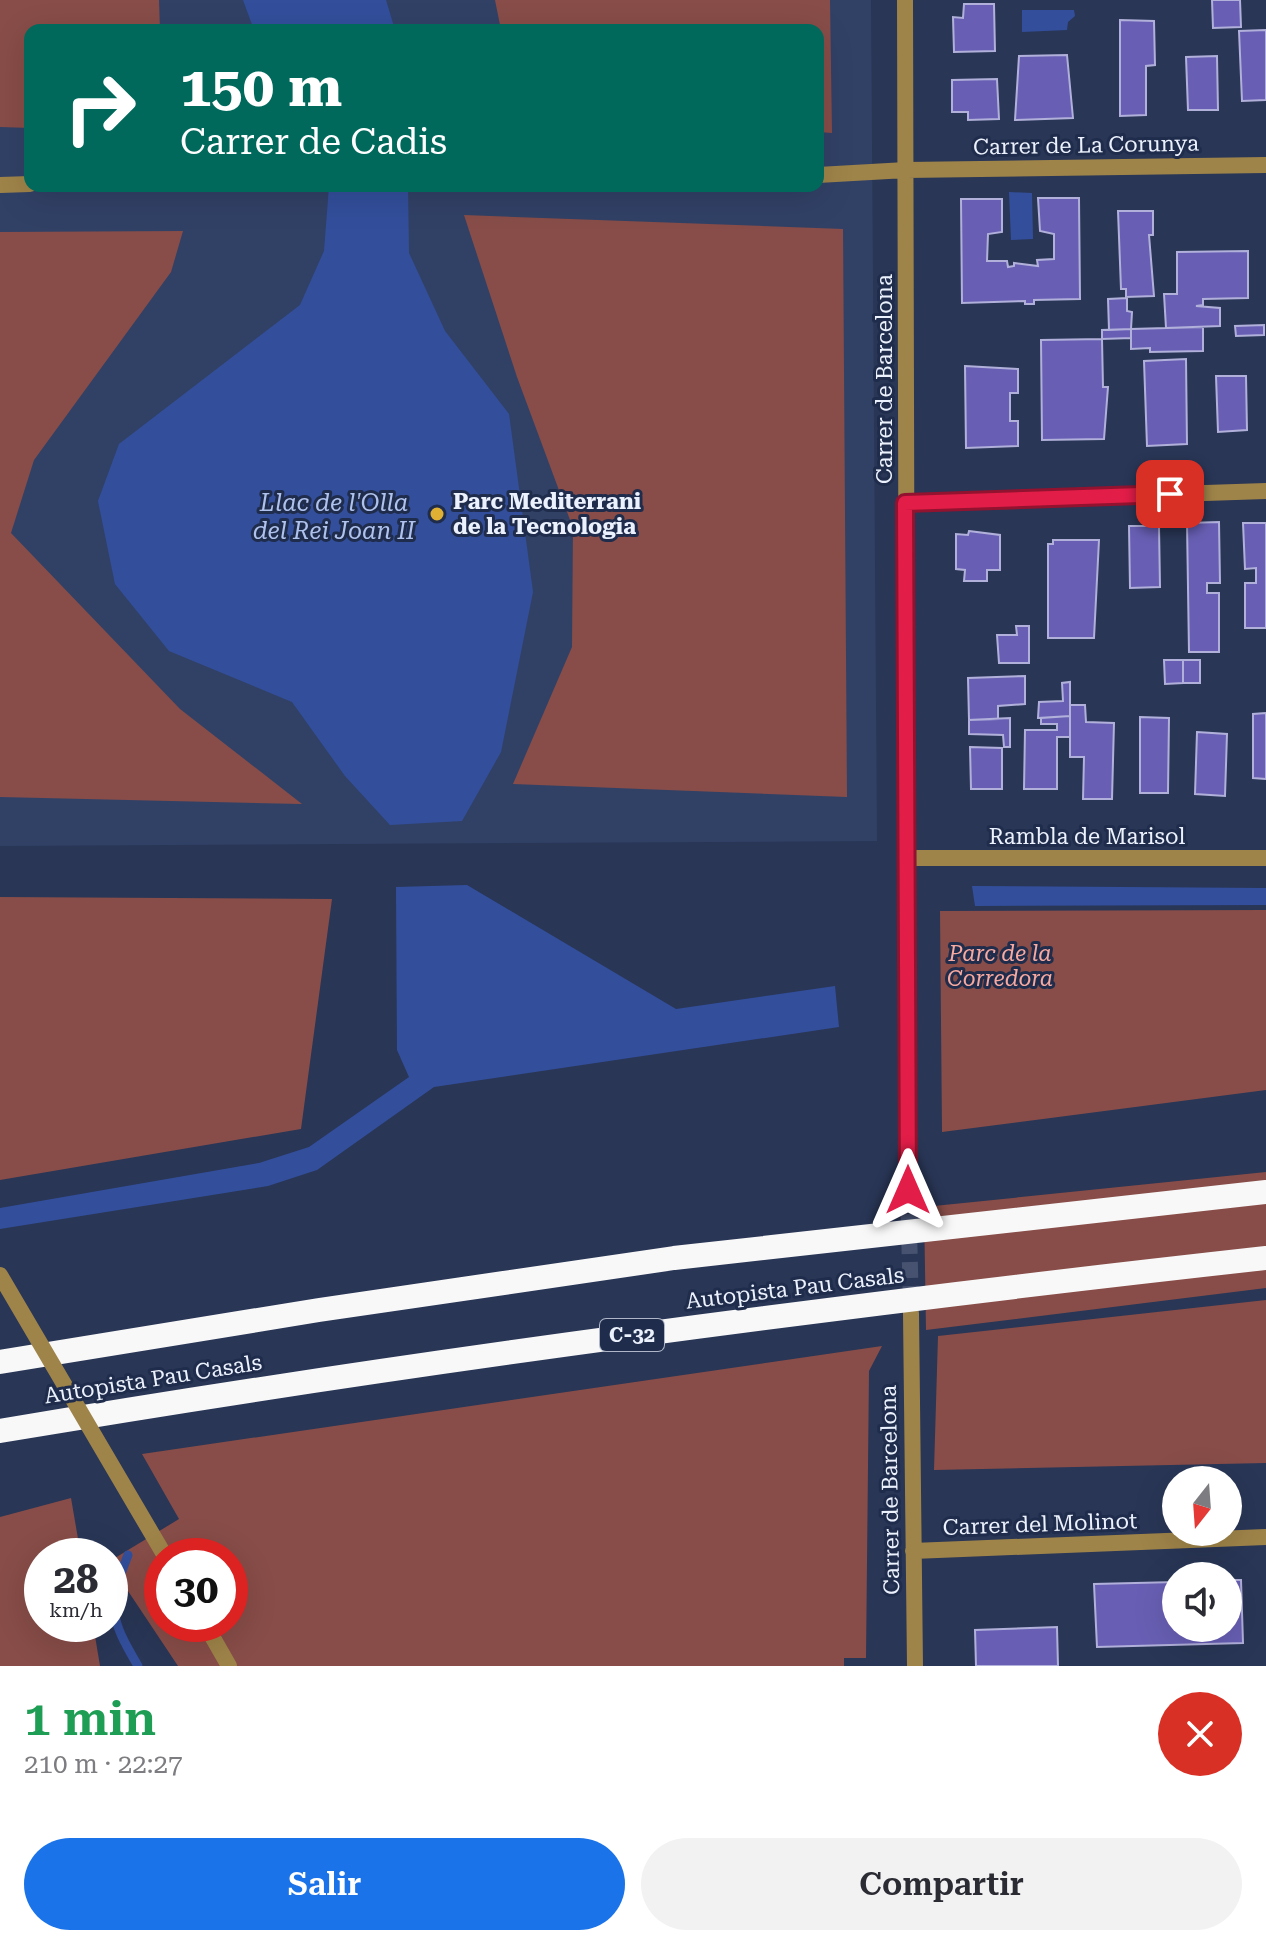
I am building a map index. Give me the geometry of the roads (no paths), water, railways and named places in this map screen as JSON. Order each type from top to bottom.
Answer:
[{"type":"highway","name":"Autopista Pau Casals","points":[[0,1362],[319,1310],[674,1258],[1266,1192]]},
{"type":"highway","name":"Autopista Pau Casals","points":[[0,1431],[436,1360],[1003,1287],[1266,1258]]},
{"type":"street","name":"Carrer de Barcelona","points":[[905,0],[908,1190]]},
{"type":"street","name":"Carrer de La Corunya","points":[[824,175],[906,170],[1266,165]]},
{"type":"street","points":[[0,185],[24,184]]},
{"type":"street","points":[[905,503],[1266,491]]},
{"type":"street","name":"Rambla de Marisol","points":[[907,858],[1266,858]]},
{"type":"street","points":[[0,1275],[154,1538]]},
{"type":"street","name":"Carrer de Barcelona","points":[[911,1313],[915,1666]]},
{"type":"street","name":"Carrer del Molinot","points":[[913,1551],[1266,1537]]},
{"type":"street","points":[[215,1642],[229,1666]]},
{"type":"water","points":[[243,0],[386,0],[393,24],[252,24]]},
{"type":"water","points":[[1022,10],[1074,10],[1075,16],[1068,22],[1067,30],[1022,32]]},
{"type":"water","name":"Llac de l'Olla del Rei Joan II","points":[[329,192],[408,192],[409,253],[445,331],[509,414],[533,592],[501,752],[462,821],[390,825],[345,776],[292,702],[169,651],[115,584],[98,501],[119,444],[300,305],[324,251]]},
{"type":"water","points":[[1009,192],[1032,193],[1033,239],[1011,240]]},
{"type":"water","points":[[467,885],[676,1009],[835,986],[839,1027],[434,1087],[317,1170],[268,1186],[0,1229],[0,1208],[259,1163],[309,1147],[409,1077],[397,1050],[396,887]]},
{"type":"water","points":[[972,886],[1266,888],[1266,905],[975,906]]},
{"type":"waterway","points":[[125,1642],[138,1666]]},
{"type":"tunnel","points":[[908,1190],[911,1307]]},
{"type":"place","name":"Parc Mediterrani de la Tecnologia","points":[[437,514]]},
{"type":"park label","name":"Parc de la Corredora","points":[[1000,966]]}]
